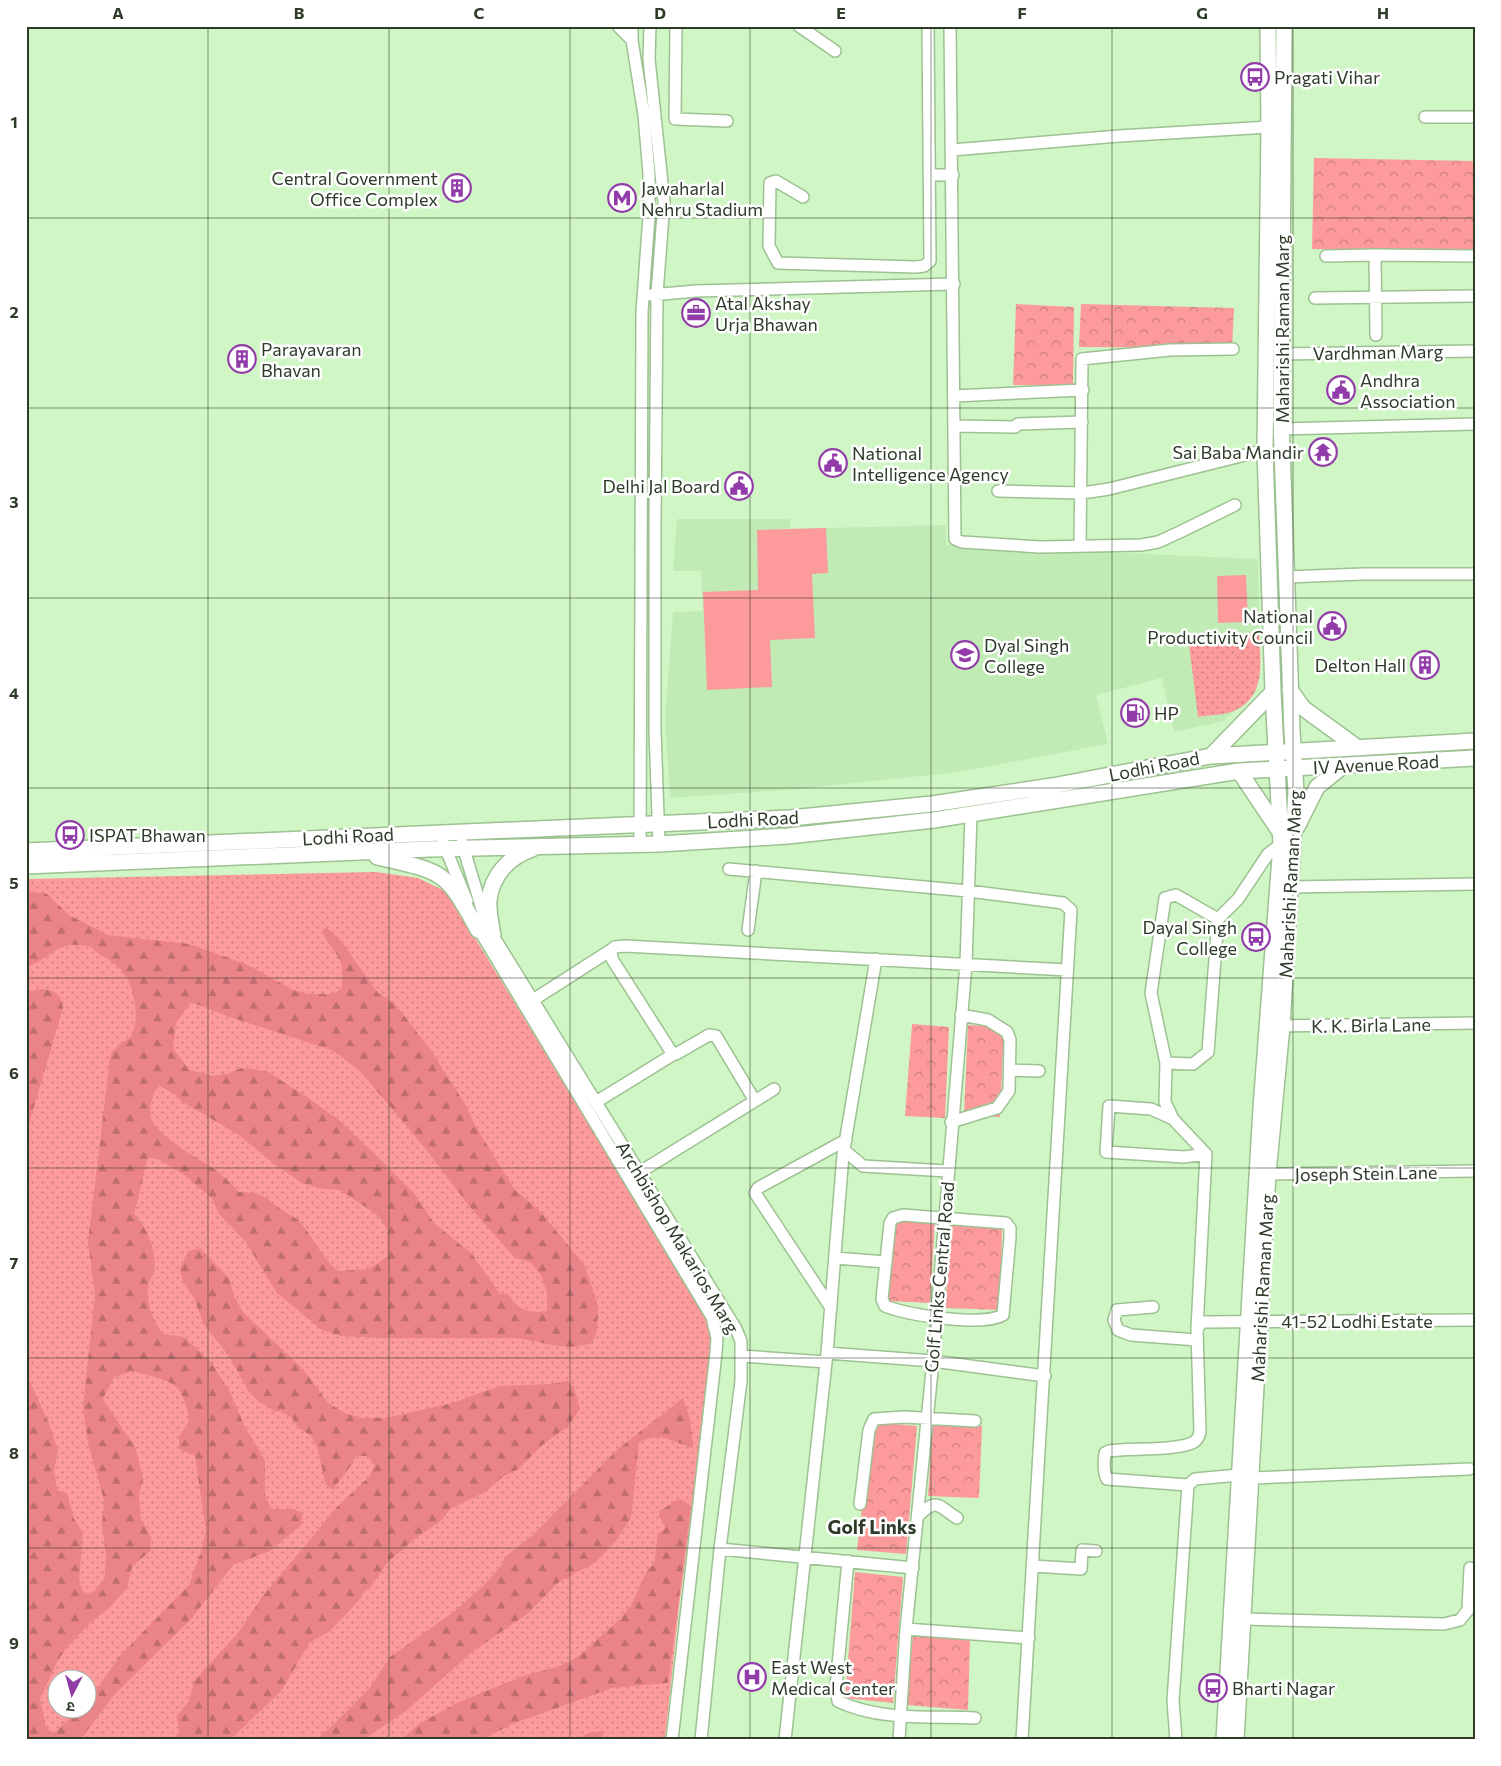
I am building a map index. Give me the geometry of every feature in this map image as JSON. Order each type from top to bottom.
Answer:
[{"type":"main road","name":"Maharishi Raman Marg","points":[[1224,1740],[1245,1477],[1262,1174],[1290,887],[1276,752],[1265,450],[1269,127],[1268,26]]},
{"type":"main road","name":"Maharishi Raman Marg","points":[[1275,1026],[1285,836],[1296,768],[1290,690],[1281,429],[1284,26]]},
{"type":"main road","points":[[1290,690],[1303,708],[1358,748]]},
{"type":"main road","points":[[1211,756],[1273,692]]},
{"type":"main road","name":"Lodhi Road","points":[[26,851],[790,818],[932,804],[1052,786],[1211,756],[1475,741]]},
{"type":"main road","name":"IV Avenue Road","points":[[1277,769],[1475,758]]},
{"type":"main road","points":[[1239,771],[1285,836],[1317,787],[1343,766]]},
{"type":"main road","name":"Lodhi Road","points":[[26,866],[464,848],[659,844],[788,836],[971,815],[1239,771],[1277,769]]},
{"type":"main road","points":[[493,935],[489,901],[494,884],[504,866],[517,854],[540,846]]},
{"type":"main road","points":[[357,852],[426,867],[443,876],[458,894],[478,930]]},
{"type":"main road","name":"Maharishi Raman Marg","points":[[1236,1740],[1244,1619],[1245,1477]]},
{"type":"street","points":[[618,26],[632,40]]},
{"type":"street","points":[[632,26],[632,40],[644,115],[649,174],[649,216],[643,296],[640,844]]},
{"type":"street","points":[[650,26],[650,59],[664,202],[658,294],[654,634],[659,844]]},
{"type":"street","points":[[676,26],[676,119],[726,121]]},
{"type":"street","points":[[799,26],[835,51]]},
{"type":"street","points":[[803,196],[776,181],[770,183],[769,246],[778,263],[924,266],[930,261],[928,26]]},
{"type":"street","points":[[950,26],[954,284],[954,536],[957,541],[1040,547],[1141,545],[1158,542],[1235,505]]},
{"type":"street","points":[[1424,117],[1475,117]]},
{"type":"street","points":[[952,150],[1119,136],[1269,127]]},
{"type":"street","points":[[930,175],[953,175]]},
{"type":"street","points":[[1375,255],[1374,297],[1376,335]]},
{"type":"street","points":[[1326,256],[1475,256]]},
{"type":"street","points":[[643,296],[696,291],[954,284]]},
{"type":"street","points":[[1315,298],[1475,296]]},
{"type":"street","points":[[1080,546],[1082,364],[1084,358],[1170,350],[1233,349]]},
{"type":"street","name":"Vardhman Marg","points":[[1281,354],[1475,351]]},
{"type":"street","points":[[954,396],[1083,390]]},
{"type":"street","points":[[954,426],[1015,427],[1018,424],[1082,422]]},
{"type":"street","points":[[1281,429],[1475,424]]},
{"type":"street","points":[[998,491],[1082,493],[1176,474],[1265,450]]},
{"type":"street","points":[[1286,577],[1363,574],[1475,574]]},
{"type":"street","name":"Golf Links Central Road","points":[[899,1740],[906,1629],[933,1360],[951,1122],[966,964],[971,815]]},
{"type":"street","name":"Archbishop Makarios Marg","points":[[459,831],[487,926],[596,1102],[634,1176],[712,1317],[717,1338],[672,1740]]},
{"type":"street","name":"Archbishop Makarios Marg","points":[[440,832],[478,930],[634,1176],[736,1329],[741,1341],[741,1381],[720,1549],[700,1740]]},
{"type":"street","points":[[1166,1062],[1193,1064],[1208,1052],[1218,919],[1238,899],[1268,854],[1285,836]]},
{"type":"street","points":[[729,869],[968,891],[1066,904],[1071,910],[1045,1376],[1022,1740]]},
{"type":"street","points":[[748,930],[756,871]]},
{"type":"street","points":[[1290,887],[1475,884]]},
{"type":"street","points":[[1218,919],[1176,895],[1165,898],[1151,993],[1166,1062],[1164,1102],[1173,1119],[1206,1154],[1197,1334],[1200,1432],[1198,1438],[1188,1444],[1109,1451],[1105,1453],[1104,1472],[1107,1479],[1188,1485],[1196,1479],[1469,1469]]},
{"type":"street","points":[[533,1000],[616,946],[1067,970]]},
{"type":"street","points":[[611,950],[612,959],[674,1054]]},
{"type":"street","points":[[784,1740],[826,1357],[845,1145],[876,959]]},
{"type":"street","points":[[951,1122],[997,1108],[1008,1091],[1010,1040],[1007,1032],[988,1020],[962,1015]]},
{"type":"street","name":"K. K. Birla Lane","points":[[1275,1026],[1475,1023]]},
{"type":"street","points":[[596,1102],[674,1054],[709,1035],[716,1036],[755,1101]]},
{"type":"street","points":[[1010,1070],[1039,1071]]},
{"type":"street","points":[[634,1176],[774,1089]]},
{"type":"street","points":[[1173,1119],[1150,1109],[1109,1106],[1106,1152],[1184,1157],[1206,1154]]},
{"type":"street","points":[[845,1145],[863,1166],[947,1171]]},
{"type":"street","points":[[831,1308],[755,1193],[758,1188],[845,1145]]},
{"type":"street","name":"Joseph Stein Lane","points":[[1262,1174],[1475,1171]]},
{"type":"street","points":[[903,1215],[1006,1223],[1010,1228],[1005,1309],[1003,1315],[998,1318],[936,1317],[885,1306],[882,1299],[886,1262],[893,1218],[903,1215]]},
{"type":"street","points":[[835,1258],[886,1262]]},
{"type":"street","points":[[1153,1307],[1117,1310],[1114,1320],[1118,1330],[1131,1335],[1197,1334]]},
{"type":"street","name":"41-52 Lodhi Estate","points":[[1197,1334],[1198,1324],[1208,1321],[1475,1320]]},
{"type":"street","points":[[742,1356],[933,1360],[1045,1376]]},
{"type":"street","points":[[860,1504],[871,1423],[874,1419],[882,1417],[975,1421]]},
{"type":"street","points":[[1176,1740],[1173,1701],[1188,1485]]},
{"type":"street","points":[[918,1516],[928,1505],[936,1504],[943,1506],[957,1518]]},
{"type":"street","points":[[720,1549],[913,1568]]},
{"type":"street","points":[[1033,1566],[1081,1569],[1082,1550],[1096,1551]]},
{"type":"street","points":[[848,1561],[836,1695],[838,1700],[856,1709],[901,1715],[975,1718]]},
{"type":"street","points":[[1244,1619],[1444,1624],[1460,1620],[1468,1610],[1470,1568]]},
{"type":"street","points":[[906,1629],[1029,1638]]},
{"type":"shaded area","name":"Dyal Singh College","points":[[677,519],[790,519],[790,529],[946,525],[946,545],[1258,559],[1260,678],[1255,693],[1224,721],[1174,732],[1162,678],[1096,695],[1108,744],[958,772],[799,789],[670,798],[665,719],[673,612],[703,611],[701,571],[673,571]]},
{"type":"green space","points":[[1314,158],[1475,161],[1475,252],[1312,249]]},
{"type":"green space","points":[[1016,304],[1074,307],[1073,385],[1013,385]]},
{"type":"green space","points":[[1081,304],[1234,308],[1232,348],[1079,347]]},
{"type":"green space","points":[[826,528],[828,573],[812,574],[815,638],[770,640],[772,687],[707,690],[703,592],[758,590],[757,530]]},
{"type":"green space","points":[[1246,575],[1248,622],[1218,623],[1217,576]]},
{"type":"green space","points":[[1259,632],[1260,676],[1253,695],[1246,703],[1232,712],[1198,717],[1189,644]]},
{"type":"green space","points":[[376,872],[418,878],[447,892],[705,1315],[713,1346],[713,1355],[679,1607],[665,1740],[26,1740],[26,879]]},
{"type":"green space","points":[[26,893],[47,894],[69,915],[108,935],[189,944],[248,965],[293,990],[309,994],[334,994],[342,987],[341,963],[328,943],[323,928],[328,929],[341,941],[378,993],[394,1003],[430,1049],[465,1104],[476,1127],[515,1190],[540,1211],[585,1266],[598,1306],[597,1331],[592,1343],[575,1347],[558,1346],[518,1338],[383,1338],[340,1336],[322,1330],[277,1293],[245,1241],[219,1214],[212,1198],[184,1175],[160,1160],[148,1157],[134,1214],[147,1233],[153,1249],[155,1264],[154,1272],[149,1282],[148,1296],[153,1317],[163,1334],[184,1337],[210,1361],[230,1392],[244,1425],[265,1460],[265,1497],[272,1509],[293,1509],[303,1513],[301,1525],[270,1551],[233,1565],[192,1618],[114,1695],[98,1716],[98,1687],[119,1657],[189,1585],[202,1549],[206,1531],[195,1456],[179,1449],[179,1437],[189,1421],[183,1397],[172,1384],[155,1377],[132,1371],[114,1377],[103,1399],[136,1449],[143,1479],[139,1495],[141,1519],[151,1538],[150,1551],[132,1567],[127,1588],[110,1607],[89,1624],[66,1648],[54,1668],[48,1668],[48,1682],[40,1699],[46,1727],[53,1734],[70,1718],[97,1718],[80,1740],[26,1740],[26,1374],[48,1421],[58,1450],[54,1470],[57,1490],[67,1493],[74,1519],[83,1532],[79,1580],[83,1592],[92,1594],[105,1577],[106,1554],[102,1525],[104,1500],[88,1443],[83,1407],[95,1294],[88,1242],[110,1058],[116,1048],[131,1036],[136,1018],[136,1008],[127,978],[111,961],[90,946],[71,945],[63,947],[26,967]],"holes":[[[191,1002],[227,1016],[334,1051],[361,1072],[424,1147],[470,1207],[515,1258],[530,1262],[541,1275],[547,1292],[547,1311],[535,1312],[524,1310],[508,1294],[500,1294],[472,1254],[434,1223],[415,1195],[387,1166],[339,1120],[317,1104],[267,1071],[241,1068],[230,1073],[213,1076],[189,1070],[173,1048],[176,1023]],[[158,1085],[175,1094],[181,1101],[239,1135],[274,1164],[302,1183],[319,1188],[340,1190],[379,1216],[387,1229],[387,1257],[369,1269],[338,1271],[327,1260],[297,1219],[261,1195],[239,1192],[220,1173],[171,1141],[155,1126],[151,1118],[150,1109]]]},
{"type":"green space","points":[[43,989],[57,994],[63,1008],[26,1134],[26,994],[29,991]]},
{"type":"green space","points":[[912,1024],[949,1027],[945,1118],[905,1116]]},
{"type":"green space","points":[[968,1025],[1004,1027],[1000,1117],[964,1115]]},
{"type":"green space","points":[[894,1221],[935,1221],[930,1303],[887,1301]]},
{"type":"green space","points":[[952,1225],[1002,1228],[1000,1310],[945,1308]]},
{"type":"green space","points":[[200,1248],[229,1278],[234,1296],[243,1312],[303,1369],[328,1403],[345,1413],[362,1418],[386,1418],[452,1403],[500,1386],[552,1384],[567,1381],[574,1387],[580,1409],[568,1426],[540,1447],[519,1469],[504,1476],[485,1492],[450,1509],[442,1520],[413,1540],[387,1563],[370,1588],[362,1593],[362,1597],[330,1631],[310,1642],[282,1690],[230,1740],[173,1740],[179,1732],[177,1716],[189,1701],[194,1681],[238,1633],[262,1597],[338,1506],[369,1477],[375,1465],[367,1456],[356,1456],[333,1490],[326,1485],[317,1447],[310,1435],[298,1428],[291,1417],[280,1411],[276,1412],[258,1401],[249,1392],[229,1356],[204,1325],[194,1298],[183,1282],[180,1269],[188,1251]]},
{"type":"green space","points":[[683,1398],[690,1419],[693,1448],[660,1437],[653,1437],[639,1442],[631,1518],[615,1542],[596,1562],[559,1582],[527,1614],[472,1652],[406,1711],[363,1740],[315,1740],[330,1728],[369,1689],[390,1657],[455,1611],[486,1583],[502,1565],[505,1557],[532,1536],[618,1449]]},
{"type":"green space","points":[[872,1422],[917,1426],[906,1554],[857,1550]]},
{"type":"green space","points":[[933,1423],[982,1426],[979,1498],[928,1496]]},
{"type":"green space","points":[[678,1499],[691,1506],[668,1683],[612,1688],[512,1724],[482,1740],[401,1740],[420,1723],[457,1703],[523,1676],[560,1666],[579,1656],[620,1619],[631,1606],[648,1569],[654,1564],[658,1533],[665,1529],[664,1523],[659,1516],[660,1511]]},
{"type":"green space","points":[[855,1572],[903,1577],[893,1703],[845,1698]]},
{"type":"green space","points":[[913,1634],[970,1640],[968,1710],[906,1705]]},
{"type":"green space","points":[[602,1731],[603,1740],[575,1740],[589,1733]]},
{"type":"place","name":"Pragati Vihar","points":[[1255,77]]},
{"type":"place","name":"Central Government Office Complex","points":[[457,188]]},
{"type":"place","name":"Jawaharlal Nehru Stadium","points":[[622,198]]},
{"type":"place","name":"Atal Akshay Urja Bhawan","points":[[696,313]]},
{"type":"place","name":"Parayavaran Bhavan","points":[[242,359]]},
{"type":"place","name":"Andhra Association","points":[[1341,390]]},
{"type":"place","name":"Sai Baba Mandir","points":[[1323,452]]},
{"type":"place","name":"National Intelligence Agency","points":[[833,463]]},
{"type":"place","name":"Delhi Jal Board","points":[[739,486]]},
{"type":"place","name":"National Productivity Council","points":[[1332,626]]},
{"type":"place","name":"Dyal Singh College","points":[[965,655]]},
{"type":"place","name":"Delton Hall","points":[[1425,665]]},
{"type":"place","name":"HP","points":[[1135,713]]},
{"type":"place","name":"ISPAT Bhawan","points":[[70,835]]},
{"type":"place","name":"Dayal Singh College","points":[[1256,937]]},
{"type":"place","name":"East West Medical Center","points":[[752,1677]]},
{"type":"place","name":"Bharti Nagar","points":[[1213,1688]]},
{"type":"district","name":"Golf Links","points":[[872,1526]]}]
